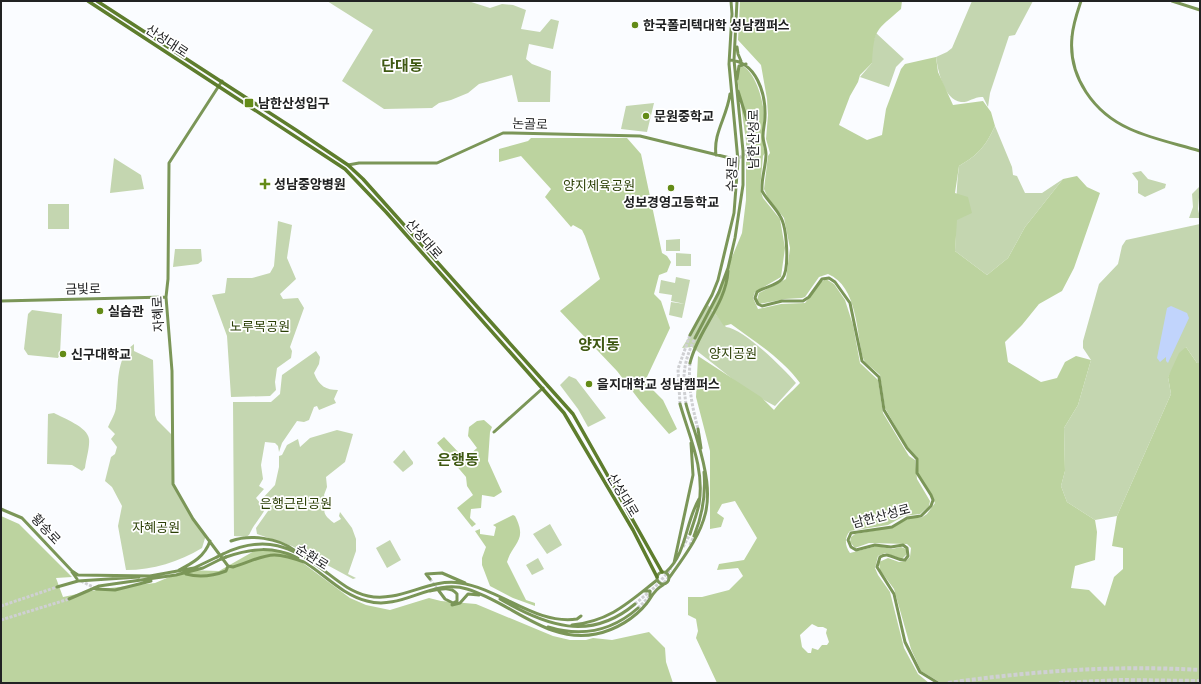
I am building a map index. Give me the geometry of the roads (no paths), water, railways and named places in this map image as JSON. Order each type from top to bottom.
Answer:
[{"type":"main road","name":"산성대로","points":[[88,1],[350,174],[386,212],[542,388],[572,425],[633,530],[656,578]]},
{"type":"main road","name":"산성대로","points":[[97,1],[222,81],[348,165],[380,197],[570,410],[664,572]]},
{"type":"main road","name":"수정로","points":[[690,335],[712,295],[718,280],[734,213],[738,161],[737,134],[729,64],[731,1]]},
{"type":"main road","name":"수정로","points":[[695,338],[719,292],[728,266],[737,226],[743,185],[743,151],[735,62],[737,1]]},
{"type":"main road","points":[[1081,1],[1073,26],[1071,46],[1076,70],[1087,96],[1103,113],[1122,126],[1135,132],[1200,151]]},
{"type":"main road","points":[[1172,1],[1200,10]]},
{"type":"main road","points":[[736,41],[739,57],[746,64]]},
{"type":"main road","points":[[730,60],[746,64]]},
{"type":"main road","points":[[729,64],[735,62]]},
{"type":"main road","points":[[736,82],[739,66],[746,64]]},
{"type":"main road","name":"남한산성로","points":[[746,64],[757,80],[765,113],[763,136],[766,154],[762,191],[782,218],[787,257],[784,274],[781,280],[757,292],[755,298],[758,304],[762,306],[782,301],[803,301],[809,297],[820,282],[829,278],[838,285],[850,303],[862,361],[879,377],[883,408],[907,448],[917,459],[917,473],[933,500],[932,506],[921,516],[907,518],[890,527],[851,534],[848,540],[849,544],[856,550],[878,545],[891,547],[903,545],[907,548],[908,556],[905,560],[900,560],[891,555],[885,555],[880,557],[876,567],[894,594],[905,642],[920,672],[938,683]]},
{"type":"main road","name":"자혜로","points":[[222,81],[168,163],[168,279],[166,296],[172,371],[174,484],[193,519],[228,566]]},
{"type":"main road","points":[[716,155],[715,139],[728,110],[731,88]]},
{"type":"main road","points":[[737,88],[748,123]]},
{"type":"main road","name":"논골로","points":[[348,165],[359,163],[437,163],[503,133],[640,136],[730,158]]},
{"type":"main road","points":[[690,363],[695,346],[725,288],[728,266]]},
{"type":"main road","name":"금빛로","points":[[1,301],[166,296]]},
{"type":"main road","points":[[494,432],[542,388]]},
{"type":"main road","points":[[680,404],[691,435],[698,466],[700,498],[697,514],[690,534]]},
{"type":"main road","points":[[536,623],[551,630],[573,635],[598,634],[616,628],[626,622],[648,602],[656,590],[667,583],[691,548],[700,530],[708,508],[709,486],[686,404]]},
{"type":"main road","points":[[698,429],[701,454]]},
{"type":"main road","points":[[674,563],[693,475],[691,435]]},
{"type":"main road","points":[[694,536],[704,507],[706,496],[704,466]]},
{"type":"main road","points":[[566,626],[591,623],[606,617],[626,605],[674,563],[680,554],[693,511],[700,498]]},
{"type":"main road","name":"황송로","points":[[1,509],[22,518],[72,571],[77,579]]},
{"type":"main road","points":[[231,541],[250,538],[264,539],[281,543],[300,554]]},
{"type":"main road","points":[[175,571],[200,557],[207,549],[210,541]]},
{"type":"main road","points":[[683,543],[685,550],[691,548]]},
{"type":"main road","name":"순환로","points":[[57,588],[78,581],[152,576],[194,568],[223,554],[247,545],[265,544],[284,547],[300,554],[348,588],[368,596],[394,596],[441,582],[470,585],[494,595]]},
{"type":"main road","name":"순환로","points":[[69,599],[99,586],[160,578],[184,573],[226,557],[253,549],[269,548],[290,554],[307,563],[336,586],[367,601],[383,603],[403,599],[436,587],[453,586],[466,588],[486,596],[536,623]]},
{"type":"main road","points":[[184,573],[193,576],[209,576],[226,571],[228,566],[235,567],[273,554],[290,557],[307,563]]},
{"type":"main road","points":[[72,571],[84,577],[152,576]]},
{"type":"main road","points":[[664,572],[669,578]]},
{"type":"main road","points":[[429,579],[426,574],[442,573],[470,585]]},
{"type":"main road","points":[[96,589],[114,590],[160,578]]},
{"type":"main road","points":[[656,578],[659,583],[663,585]]},
{"type":"main road","points":[[425,592],[450,589],[457,594],[457,601],[454,603],[449,602],[438,592],[446,602],[452,605],[460,603],[469,594],[486,596]]},
{"type":"main road","points":[[642,592],[650,591],[648,602]]},
{"type":"main road","points":[[494,595],[540,615],[554,619],[577,619],[581,616]]},
{"type":"main road","points":[[494,595],[519,610],[554,624],[566,626],[596,626],[619,616],[635,604]]},
{"type":"main road","points":[[536,623],[563,630],[592,631],[614,625],[638,608]]},
{"type":"water","points":[[1171,306],[1187,313],[1189,318],[1168,363],[1166,361],[1166,357],[1160,362],[1157,358],[1167,308]]},
{"type":"tunnel","points":[[730,158],[737,158],[746,152],[749,142],[748,123]]},
{"type":"tunnel","points":[[680,404],[678,369],[690,335]]},
{"type":"tunnel","points":[[686,404],[684,370],[695,338]]},
{"type":"tunnel","points":[[690,363],[691,396],[698,429]]},
{"type":"tunnel","points":[[683,547],[690,534]]},
{"type":"tunnel","points":[[690,545],[694,536]]},
{"type":"tunnel","points":[[635,604],[655,587],[671,569]]},
{"type":"tunnel","points":[[661,586],[669,577]]},
{"type":"tunnel","points":[[430,579],[438,590]]},
{"type":"tunnel","points":[[81,581],[95,588]]},
{"type":"tunnel","points":[[1,606],[57,587]]},
{"type":"tunnel","points":[[638,608],[651,595]]},
{"type":"tunnel","points":[[1,620],[69,599]]},
{"type":"tunnel","points":[[948,683],[1011,675],[1074,670],[1137,668],[1200,670]]},
{"type":"tunnel","points":[[1059,683],[1121,680],[1200,681]]},
{"type":"place","name":"한국폴리텍대학 성남캠퍼스","points":[[635,25]]},
{"type":"place","name":"남한산성입구","points":[[249,103]]},
{"type":"place","name":"문원중학교","points":[[646,116]]},
{"type":"place","name":"성남중앙병원","points":[[265,184]]},
{"type":"place","name":"성보경영고등학교","points":[[671,188]]},
{"type":"place","name":"실습관","points":[[100,311]]},
{"type":"place","name":"신구대학교","points":[[63,354]]},
{"type":"place","name":"을지대학교 성남캠퍼스","points":[[589,384]]},
{"type":"district","name":"단대동","points":[[402,65]]},
{"type":"district","name":"양지동","points":[[599,344]]},
{"type":"district","name":"은행동","points":[[458,459]]},
{"type":"park label","name":"양지체육공원","points":[[599,185]]},
{"type":"park label","name":"노루목공원","points":[[260,326]]},
{"type":"park label","name":"양지공원","points":[[733,353]]},
{"type":"park label","name":"은행근린공원","points":[[296,503]]},
{"type":"park label","name":"자혜공원","points":[[156,527]]}]
